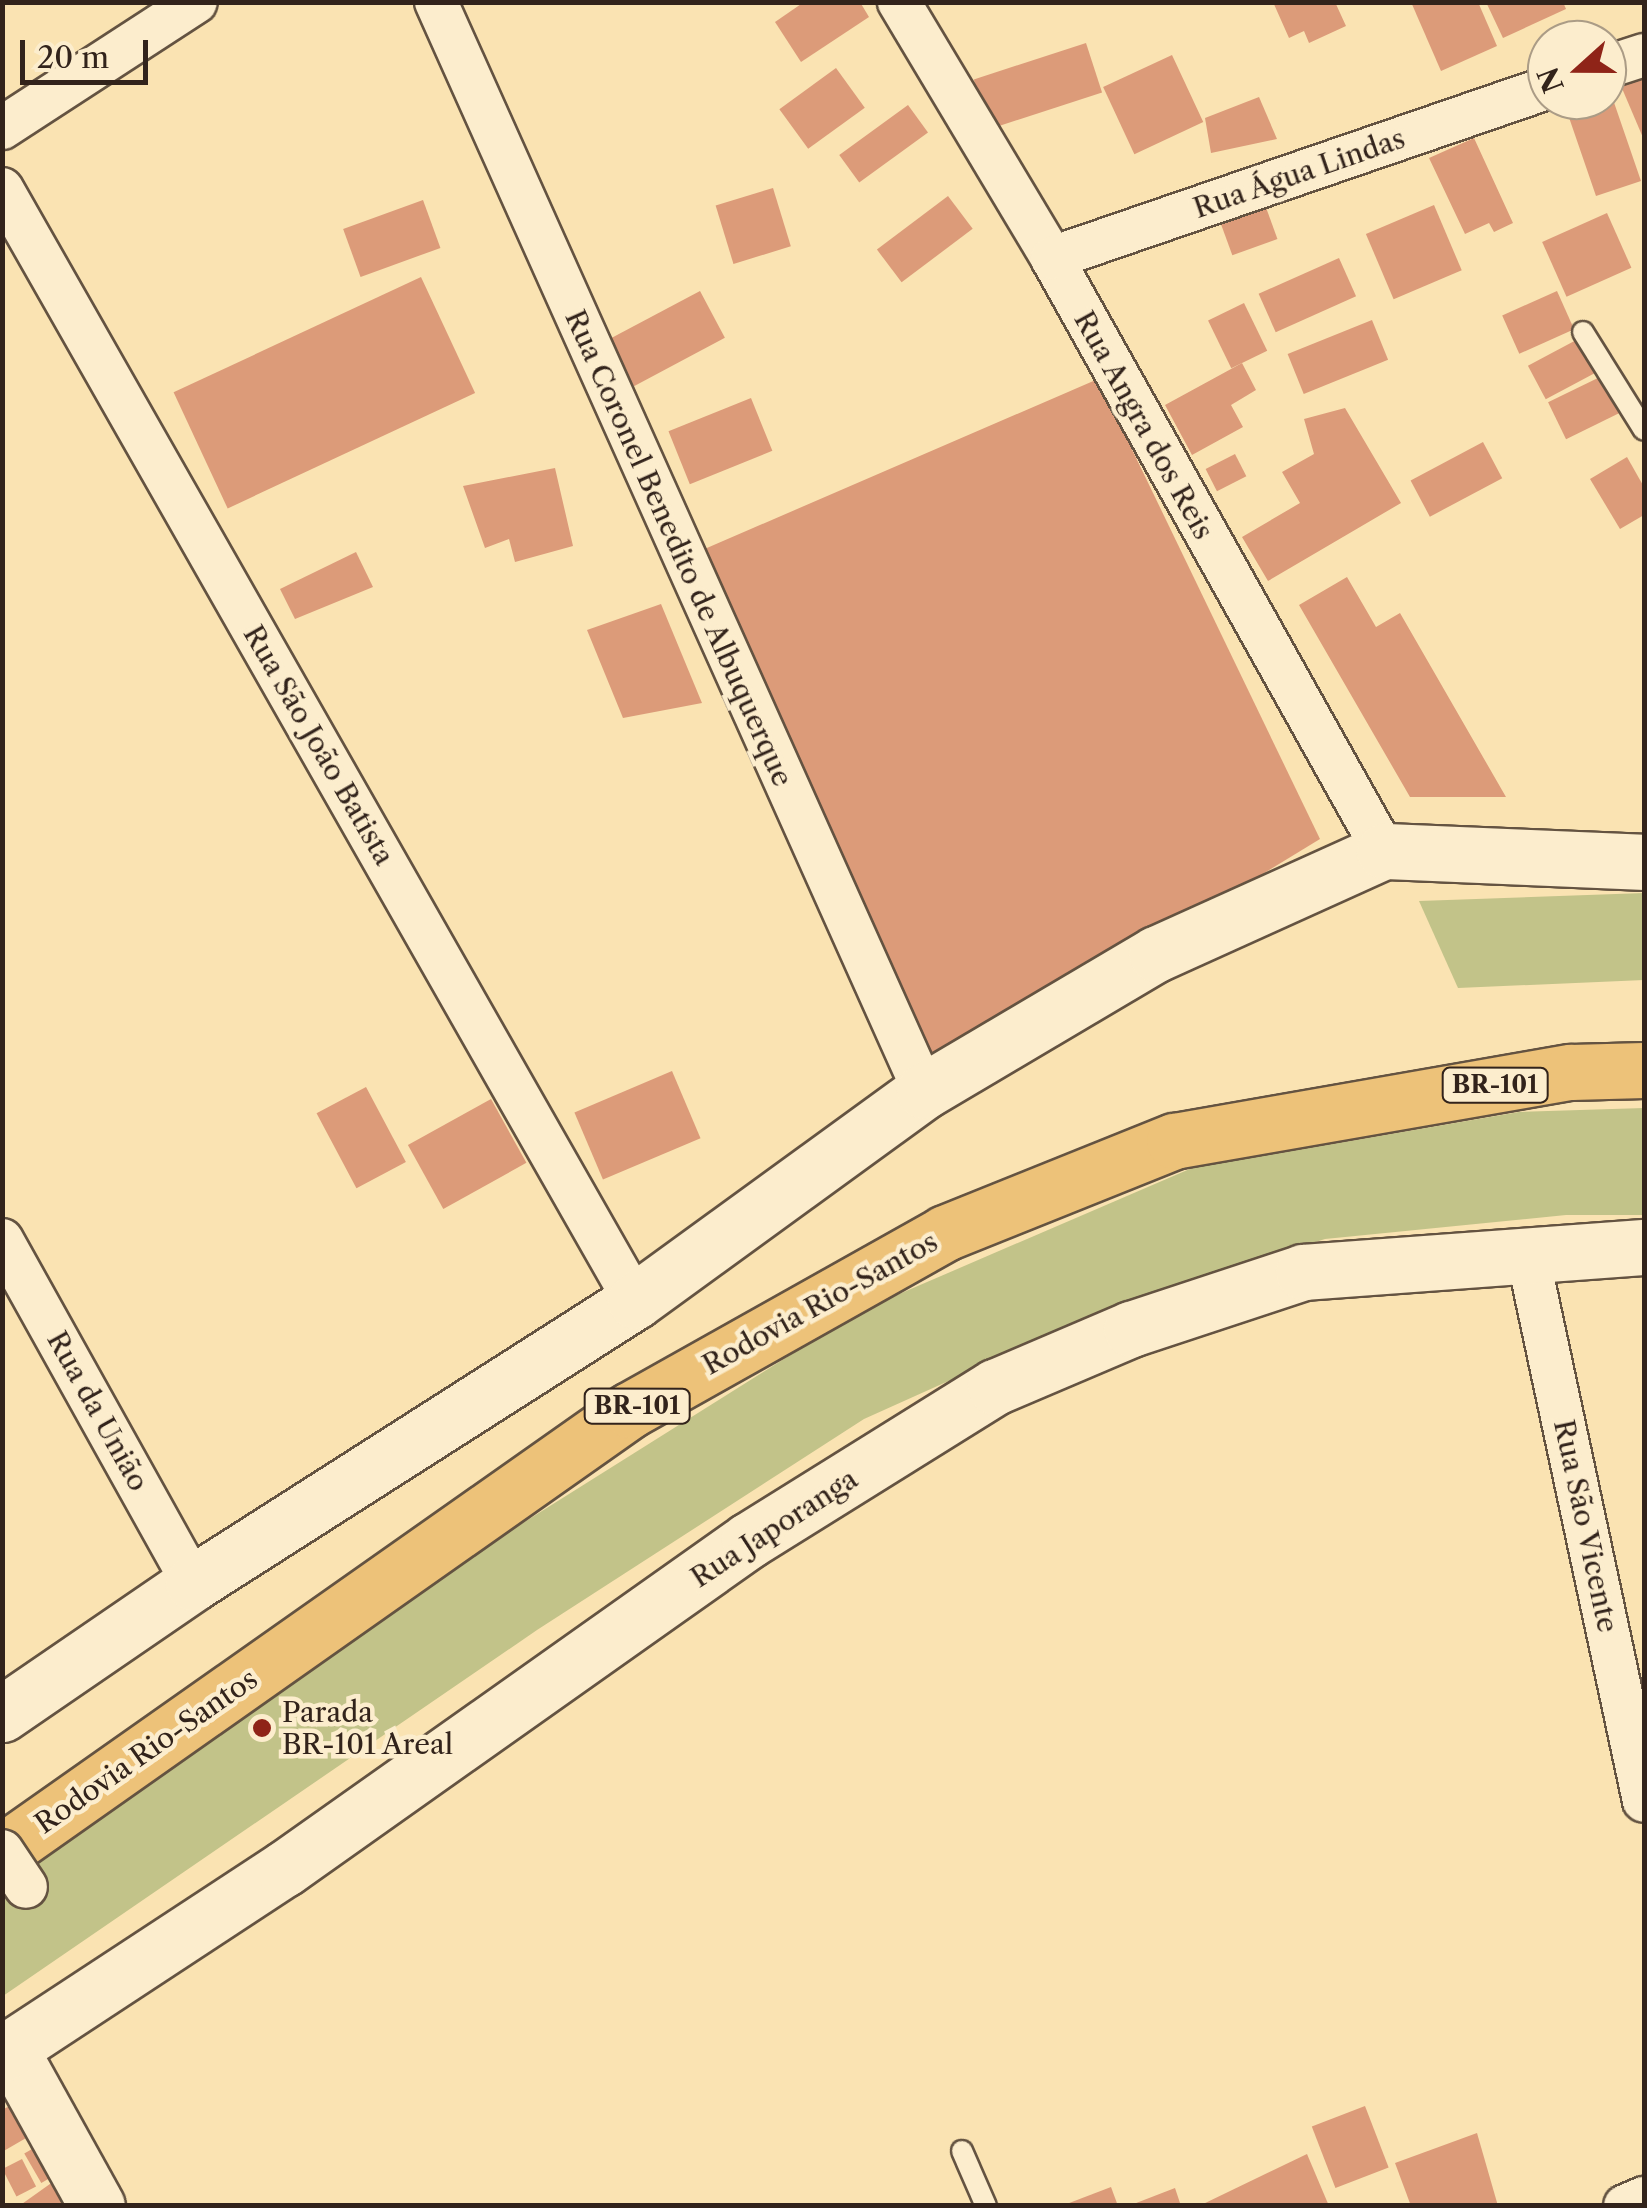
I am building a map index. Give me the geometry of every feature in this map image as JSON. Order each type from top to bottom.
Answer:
[{"type":"highway","name":"Rodovia Rio-Santos","points":[[8,1874],[630,1410],[945,1232],[1174,1141],[1570,1072],[1644,1070]]},
{"type":"main road","points":[[2,1714],[192,1583],[635,1301],[924,1091],[1156,954],[1384,851],[1644,862]]},
{"type":"main road","name":"Rua Japoranga","points":[[5,2048],[284,1869],[749,1540],[995,1387],[1131,1329],[1303,1272],[1644,1246]]},
{"type":"main road","points":[[5,2048],[97,2206]]},
{"type":"street","points":[[2,128],[196,2]]},
{"type":"street","name":"Rua Coronel Benedito de Albuquerque","points":[[436,2],[924,1091]]},
{"type":"street","name":"Rua Angra dos Reis","points":[[899,2],[1052,258],[1384,851]]},
{"type":"street","name":"Rua Água Lindas","points":[[1052,258],[1527,95]]},
{"type":"street","name":"Rua São João Batista","points":[[2,189],[635,1301]]},
{"type":"street","name":"Rua da União","points":[[2,1240],[192,1583]]},
{"type":"street","name":"Rua São Vicente","points":[[1528,1252],[1644,1800]]},
{"type":"street","points":[[1624,2206],[1644,2198]]},
{"type":"lane","points":[[1583,332],[1644,430]]},
{"type":"lane","points":[[962,2151],[986,2206]]},
{"type":"green space","points":[[1644,893],[1644,980],[1458,988],[1419,901]]},
{"type":"green space","points":[[1644,1108],[1644,1215],[1566,1215],[1325,1239],[1120,1304],[864,1419],[537,1630],[3,1996],[2,1888],[491,1543],[862,1310],[1192,1168],[1519,1112]]},
{"type":"building","points":[[804,2],[860,2],[869,17],[801,62],[775,22]]},
{"type":"building","points":[[1273,2],[1335,2],[1346,26],[1309,43],[1304,31],[1289,38]]},
{"type":"building","points":[[1411,2],[1478,2],[1497,46],[1441,71]]},
{"type":"building","points":[[1486,2],[1563,2],[1566,9],[1542,20],[1527,20],[1527,27],[1503,38]]},
{"type":"building","points":[[1086,43],[1102,92],[990,129],[974,79]]},
{"type":"building","points":[[1172,55],[1203,122],[1134,154],[1103,87]]},
{"type":"building","points":[[836,68],[865,108],[808,149],[779,109]]},
{"type":"building","points":[[1644,75],[1644,140],[1627,100],[1627,83]]},
{"type":"building","points":[[1259,97],[1277,139],[1211,153],[1205,118]]},
{"type":"building","points":[[908,105],[928,133],[859,182],[839,155]]},
{"type":"building","points":[[1570,120],[1620,120],[1641,181],[1596,196]]},
{"type":"building","points":[[1474,138],[1513,223],[1494,232],[1489,223],[1465,234],[1429,158]]},
{"type":"building","points":[[773,188],[791,246],[733,264],[716,206]]},
{"type":"building","points":[[1260,191],[1277,239],[1232,255],[1215,207]]},
{"type":"building","points":[[948,196],[973,229],[902,282],[877,250]]},
{"type":"building","points":[[423,200],[440,248],[361,277],[343,229]]},
{"type":"building","points":[[1434,205],[1462,270],[1394,299],[1366,234]]},
{"type":"building","points":[[1607,213],[1631,268],[1567,297],[1542,242]]},
{"type":"building","points":[[1339,258],[1356,296],[1276,332],[1259,294]]},
{"type":"building","points":[[421,277],[475,393],[228,508],[174,392]]},
{"type":"building","points":[[700,291],[725,338],[634,386],[609,339]]},
{"type":"building","points":[[1557,291],[1574,329],[1519,354],[1502,315]]},
{"type":"building","points":[[1244,303],[1267,351],[1231,368],[1208,321]]},
{"type":"building","points":[[1372,320],[1388,360],[1304,394],[1288,354]]},
{"type":"building","points":[[1580,338],[1598,372],[1546,399],[1528,366]]},
{"type":"building","points":[[1242,363],[1256,390],[1231,405],[1243,427],[1192,455],[1165,405]]},
{"type":"building","points":[[1602,376],[1620,413],[1566,439],[1548,402]]},
{"type":"building","points":[[1098,379],[1320,839],[926,1079],[693,554]]},
{"type":"building","points":[[751,398],[772,451],[690,484],[668,431]]},
{"type":"building","points":[[1345,408],[1401,503],[1268,581],[1242,537],[1300,503],[1282,472],[1314,454],[1304,419]]},
{"type":"building","points":[[1483,442],[1502,478],[1430,517],[1411,480]]},
{"type":"building","points":[[1235,454],[1246,476],[1217,491],[1206,469]]},
{"type":"building","points":[[1627,457],[1644,487],[1644,515],[1620,529],[1590,479]]},
{"type":"building","points":[[555,468],[573,546],[515,562],[509,539],[485,548],[463,486]]},
{"type":"building","points":[[356,552],[373,587],[295,619],[280,589]]},
{"type":"building","points":[[1347,577],[1376,627],[1400,613],[1506,797],[1410,797],[1299,605]]},
{"type":"building","points":[[661,604],[702,703],[623,718],[587,630]]},
{"type":"building","points":[[672,1071],[701,1138],[603,1180],[574,1112]]},
{"type":"building","points":[[366,1087],[406,1162],[356,1188],[317,1113]]},
{"type":"building","points":[[491,1099],[526,1163],[443,1209],[408,1145]]},
{"type":"building","points":[[15,2103],[33,2134],[2,2152],[2,2110]]},
{"type":"building","points":[[1365,2106],[1389,2168],[1335,2188],[1312,2126]]},
{"type":"building","points":[[1477,2133],[1498,2206],[1411,2206],[1395,2163]]},
{"type":"building","points":[[39,2145],[56,2174],[41,2183],[24,2154]]},
{"type":"building","points":[[1307,2154],[1329,2206],[1199,2206]]},
{"type":"building","points":[[22,2159],[36,2187],[16,2197],[2,2169]]},
{"type":"building","points":[[64,2174],[74,2206],[19,2206]]},
{"type":"building","points":[[1111,2187],[1118,2206],[1064,2206],[1064,2205]]},
{"type":"building","points":[[1175,2188],[1181,2206],[1131,2206],[1131,2205]]},
{"type":"place","name":"Parada BR-101 Areal","points":[[262,1728]]}]
